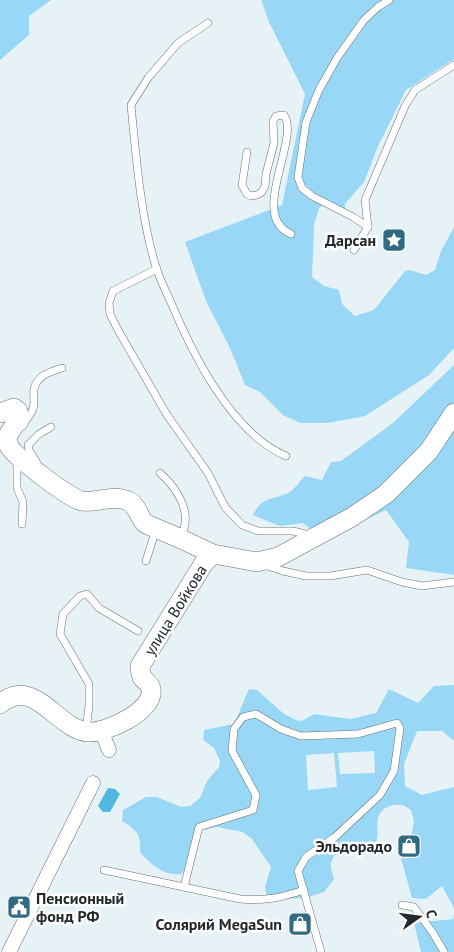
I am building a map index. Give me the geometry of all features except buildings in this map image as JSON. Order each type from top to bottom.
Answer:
[{"type":"street","points":[[0,413],[14,408],[18,411],[19,419],[10,430],[7,440],[11,449],[17,446],[39,473],[62,491],[82,501],[127,500],[137,509],[144,523],[213,554]]},
{"type":"street","name":"улица Войкова","points":[[94,731],[136,715],[149,700],[152,690],[149,683],[143,678],[140,666],[204,563],[213,554],[258,562],[278,556],[352,517],[386,494],[428,451],[454,413]]},
{"type":"street","points":[[0,704],[14,696],[26,695],[36,699],[71,725],[94,731],[109,750]]},
{"type":"street","points":[[9,952],[93,783]]},
{"type":"lane","points":[[368,228],[353,216],[312,196],[302,188],[298,177],[306,122],[320,90],[337,58],[364,20],[389,0]]},
{"type":"lane","points":[[208,23],[178,43],[148,78],[131,104],[146,221],[157,269],[193,352],[215,390],[261,441],[273,450],[286,456]]},
{"type":"lane","points":[[354,250],[368,228],[365,200],[405,106],[415,90],[454,64]]},
{"type":"lane","points":[[247,152],[242,185],[247,194],[257,196],[265,186],[274,143],[273,121],[276,116],[284,115],[287,119],[288,130],[286,145],[274,188],[274,210],[277,220],[284,231],[291,234]]},
{"type":"lane","points":[[157,269],[113,292],[109,303],[110,314],[118,330],[162,408],[208,473],[225,507],[242,525],[258,531],[293,531],[317,537]]},
{"type":"lane","points":[[21,430],[32,412],[35,402],[34,389],[39,379],[45,374],[62,368]]},
{"type":"lane","points":[[39,473],[40,469],[28,445],[39,434],[51,427]]},
{"type":"lane","points":[[17,446],[17,488],[23,502],[22,524]]},
{"type":"lane","points":[[160,473],[176,491],[183,504],[186,524],[179,538]]},
{"type":"lane","points":[[146,561],[156,528]]},
{"type":"lane","points":[[258,562],[282,571],[306,576],[330,576],[367,570],[402,582],[422,586],[454,582]]},
{"type":"lane","points":[[94,731],[89,705],[89,684],[60,634],[63,614],[80,596],[87,594],[99,608],[138,631]]},
{"type":"lane","points":[[184,887],[199,827],[253,810],[256,796],[232,750],[234,729],[244,717],[256,714],[281,729],[301,736],[358,734],[397,723],[400,728],[394,771],[380,795],[335,837],[306,857],[298,871],[321,952]]},
{"type":"lane","points":[[104,870],[240,899],[260,900],[304,890]]},
{"type":"lane","points":[[402,905],[414,907],[433,932],[444,952]]},
{"type":"shaded area","points":[[0,0],[51,0],[29,16],[29,35],[0,60]]},
{"type":"shaded area","points":[[261,0],[454,0],[454,59],[406,90],[379,144],[364,182],[345,204],[345,211],[329,200],[319,208],[314,225],[312,277],[324,286],[339,290],[342,304],[355,316],[374,310],[405,271],[410,270],[426,275],[435,270],[441,251],[454,227],[454,348],[429,375],[365,416],[327,423],[300,423],[283,415],[260,392],[245,385],[230,348],[206,301],[185,242],[282,205],[305,94],[269,22]]},
{"type":"shaded area","points":[[454,365],[454,575],[406,568],[409,542],[386,510],[361,522],[312,530],[303,523],[280,526],[253,515],[256,509],[264,502],[290,492],[305,476],[322,480],[331,462],[341,461],[393,423]]},
{"type":"shaded area","points":[[454,685],[454,741],[442,731],[417,731],[404,764],[405,786],[422,795],[454,787],[454,908],[442,886],[426,899],[412,898],[399,851],[410,842],[414,821],[411,810],[403,806],[393,805],[381,812],[378,819],[378,835],[374,847],[349,849],[333,857],[331,869],[334,879],[324,892],[306,898],[267,898],[265,887],[271,867],[252,839],[243,832],[217,827],[194,832],[185,868],[181,874],[175,874],[158,869],[144,857],[140,852],[139,837],[131,827],[122,821],[123,810],[146,797],[157,797],[181,807],[190,806],[200,798],[207,781],[219,767],[220,761],[214,748],[203,740],[204,730],[234,724],[249,689],[257,690],[284,714],[302,721],[314,714],[350,719],[376,713],[389,689],[418,703],[434,686]],"holes":[[[374,751],[375,773],[340,774],[338,753]],[[334,753],[337,787],[308,790],[306,755]]]},
{"type":"shaded area","points":[[108,788],[115,789],[120,794],[110,812],[103,812],[98,806]]},
{"type":"shaded area","points":[[454,913],[454,952],[421,952],[414,923],[453,919]]},
{"type":"place","name":"Дарсан","points":[[394,240]]},
{"type":"place","name":"Эльдорадо","points":[[409,846]]},
{"type":"place","name":"Пенсионный фонд РФ","points":[[19,907]]},
{"type":"place","name":"Солярий MegaSun","points":[[300,924]]}]
